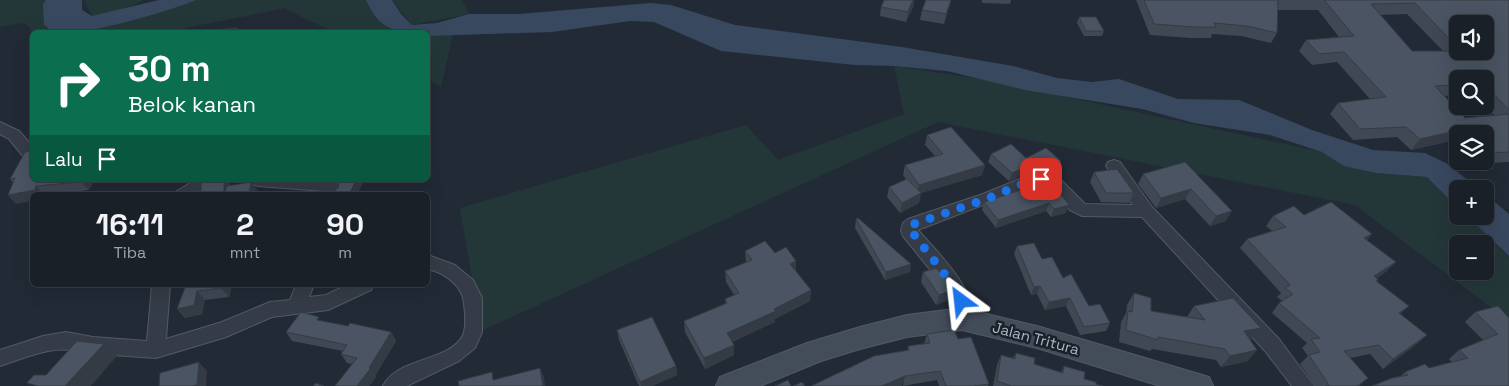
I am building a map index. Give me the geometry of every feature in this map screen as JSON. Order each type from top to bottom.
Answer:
[{"type":"street","points":[[0,126],[14,135],[28,152],[30,152]]},
{"type":"street","points":[[1114,166],[1146,211],[1272,345],[1304,386]]},
{"type":"street","points":[[962,319],[961,301],[956,289],[909,231],[909,228],[914,224],[989,198],[1034,179],[1055,184],[1082,210],[1146,211]]},
{"type":"street","points":[[188,192],[204,182]]},
{"type":"street","points":[[317,182],[333,188],[333,192]]},
{"type":"street","points":[[393,386],[397,381],[422,368],[454,356],[470,342],[476,321],[472,292],[453,273],[436,263],[430,262]]},
{"type":"street","points":[[156,350],[161,287]]},
{"type":"street","points":[[297,306],[304,287]]},
{"type":"street","points":[[0,358],[58,343],[78,340],[80,350],[156,350],[226,328],[270,310],[328,302],[361,287]]},
{"type":"street","name":"Jalan Tritura","points":[[730,386],[816,351],[860,338],[907,326],[962,319],[1037,337],[1199,386]]},
{"type":"shaded area","points":[[0,0],[46,0],[44,4],[78,30],[30,30],[29,26],[22,23],[0,27]]},
{"type":"shaded area","points":[[84,0],[143,0],[127,9],[92,16]]},
{"type":"shaded area","points":[[189,0],[366,0],[382,24],[425,30],[329,30],[284,8],[177,30],[83,30]]},
{"type":"shaded area","points":[[392,0],[462,0],[469,14],[412,25]]},
{"type":"shaded area","points":[[430,31],[453,34],[441,87],[430,81]]},
{"type":"shaded area","points":[[894,66],[988,80],[1322,152],[1376,173],[1427,177],[1449,199],[1449,225],[1476,225],[1486,235],[1449,235],[1449,276],[1355,205],[938,122],[481,331],[460,208],[746,125],[778,160],[904,114]]},
{"type":"shaded area","points":[[1494,242],[1509,257],[1509,321],[1455,280],[1494,280]]},
{"type":"water","points":[[46,0],[82,0],[82,10],[92,16],[159,0],[196,0],[125,22],[90,30],[51,30],[44,25],[43,4]]},
{"type":"water","points":[[366,0],[392,0],[401,14],[412,25],[437,23],[469,14],[518,14],[651,3],[671,5],[735,25],[902,47],[1013,66],[1057,78],[1092,82],[1119,79],[1178,99],[1239,100],[1312,130],[1373,150],[1425,153],[1446,163],[1449,165],[1449,170],[1455,170],[1468,180],[1449,180],[1449,199],[1427,177],[1376,173],[1344,166],[1322,152],[1270,135],[1194,123],[1142,109],[1025,90],[947,71],[894,66],[854,65],[721,51],[654,22],[630,21],[552,32],[430,36],[430,30],[397,30],[383,24]]},
{"type":"water","points":[[1494,202],[1509,214],[1509,256],[1494,242],[1494,235],[1487,235],[1476,225],[1494,225]]},
{"type":"building","points":[[884,0],[913,0],[908,12],[881,7]]},
{"type":"building","points":[[926,0],[951,0],[946,14],[922,10]]},
{"type":"building","points":[[1144,0],[1278,0],[1277,33],[1247,26],[1214,23],[1216,27],[1154,24]]},
{"type":"building","points":[[1324,0],[1509,0],[1509,110],[1494,94],[1494,70],[1449,70],[1449,85],[1435,86],[1449,101],[1449,115],[1462,115],[1465,118],[1509,114],[1509,152],[1494,153],[1494,125],[1449,125],[1449,132],[1420,139],[1406,127],[1360,129],[1338,103],[1386,97],[1344,52],[1319,54],[1306,40],[1354,36]],"holes":[[[1415,3],[1449,39],[1449,15],[1494,15],[1494,60],[1449,60],[1449,51],[1412,51],[1371,4]]]},
{"type":"building","points":[[1079,17],[1096,17],[1104,31],[1086,31]]},
{"type":"building","points":[[237,28],[236,30],[213,30]]},
{"type":"building","points":[[951,127],[985,165],[919,185],[905,165],[943,154],[927,135]]},
{"type":"building","points":[[1011,144],[1026,158],[1046,148],[1061,161],[1050,166],[1036,163],[1012,173],[991,154]]},
{"type":"building","points":[[30,151],[30,182],[81,182],[36,186],[35,190],[8,195],[15,178],[10,179],[25,152]]},
{"type":"building","points":[[1185,162],[1232,211],[1216,216],[1191,189],[1161,198],[1143,174]]},
{"type":"building","points":[[1117,169],[1134,193],[1106,193],[1094,172]]},
{"type":"building","points":[[907,179],[921,193],[902,203],[889,187]]},
{"type":"building","points":[[1038,179],[1051,182],[1069,205],[1054,209],[1049,203],[998,220],[984,202],[1027,188],[1024,184]]},
{"type":"building","points":[[201,182],[224,182],[224,192],[201,192]]},
{"type":"building","points":[[251,182],[249,192],[225,192],[227,186]]},
{"type":"building","points":[[340,182],[355,182],[350,192],[334,192]]},
{"type":"building","points":[[1331,202],[1372,234],[1364,238],[1396,262],[1374,276],[1378,280],[1376,281],[1409,306],[1399,313],[1427,335],[1393,359],[1379,345],[1344,351],[1368,378],[1357,386],[1325,386],[1329,385],[1309,355],[1320,352],[1311,339],[1320,338],[1279,303],[1293,294],[1285,288],[1290,285],[1247,239],[1286,227],[1273,216],[1294,206],[1304,215]]},
{"type":"building","points":[[858,218],[911,264],[886,272],[856,219]]},
{"type":"building","points":[[765,241],[775,253],[786,247],[796,261],[790,264],[811,290],[774,309],[776,311],[727,333],[734,345],[704,358],[684,321],[727,303],[725,299],[739,293],[725,271],[752,260],[745,251]]},
{"type":"building","points":[[1034,243],[1042,259],[1052,257],[1063,278],[1071,274],[1089,306],[1100,304],[1110,323],[1084,327],[1070,298],[1049,302],[1040,286],[1034,287],[1017,246]]},
{"type":"building","points":[[936,268],[950,284],[951,291],[939,295],[923,272]]},
{"type":"building","points":[[185,287],[221,287],[197,291],[194,305],[177,309]]},
{"type":"building","points":[[1134,293],[1151,298],[1151,311],[1205,320],[1194,306],[1233,298],[1261,328],[1244,331],[1257,350],[1230,356],[1225,349],[1158,337],[1158,340],[1126,330],[1128,311],[1132,312]]},
{"type":"building","points":[[1498,306],[1509,318],[1509,386],[1372,386],[1392,378],[1408,375],[1405,372],[1425,364],[1429,368],[1468,358],[1459,350],[1498,334],[1475,312]]},
{"type":"building","points":[[301,312],[319,317],[317,320],[348,326],[350,323],[391,332],[370,369],[357,386],[335,386],[357,358],[341,354],[347,345],[286,332]]},
{"type":"building","points":[[652,317],[676,366],[640,382],[617,330]]},
{"type":"building","points":[[954,330],[958,339],[971,337],[989,384],[946,386],[940,371],[905,376],[882,386],[811,386],[874,356],[909,350],[908,346],[930,343],[927,334]]},
{"type":"building","points":[[77,341],[104,344],[65,386],[38,386],[27,383],[34,375],[46,375]]},
{"type":"building","points":[[1016,353],[1035,358],[1034,364],[1063,373],[1064,366],[1085,372],[1084,379],[1103,386],[1012,386],[997,381],[1001,355],[1015,359]]},
{"type":"building","points":[[199,362],[197,385],[159,386],[160,373]]},
{"type":"building","points":[[540,368],[543,386],[459,386],[458,381],[492,372],[493,380]]},
{"type":"building","points":[[788,380],[791,386],[775,386]]},
{"type":"building","points":[[802,382],[805,386],[793,386]]},
{"type":"building","points":[[316,383],[324,386],[313,386]]},
{"type":"route","points":[[961,301],[956,289],[909,231],[909,228],[914,224],[989,198],[1034,179],[1041,179]]}]
